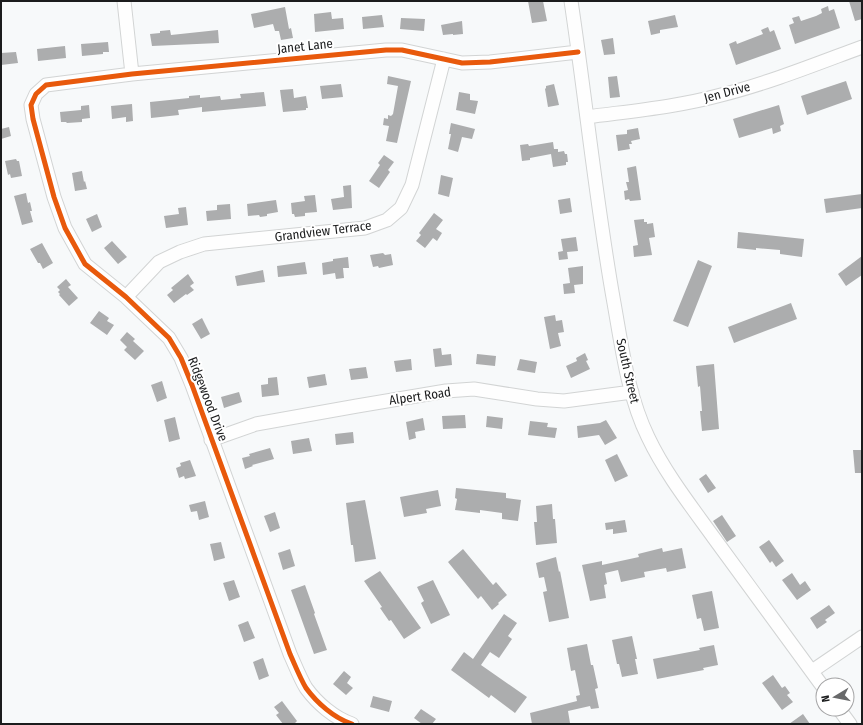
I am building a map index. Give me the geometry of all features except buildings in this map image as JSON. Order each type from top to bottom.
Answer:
[{"type":"street","points":[[124,1],[132,74]]},
{"type":"street","name":"South Street","points":[[570,1],[604,244],[632,392],[638,414],[648,438],[664,467],[816,677]]},
{"type":"street","name":"Jen Drive","points":[[586,117],[720,96],[747,88],[862,47]]},
{"type":"street","name":"Janet Lane","points":[[36,94],[46,85],[132,74],[386,50],[402,50],[462,63],[490,62],[578,52]]},
{"type":"street","name":"Grandview Terrace","points":[[126,297],[159,262],[180,252],[204,244],[365,228],[387,220],[401,208],[412,185],[444,59]]},
{"type":"street","name":"Ridgewood Drive","points":[[36,94],[31,105],[33,119],[54,197],[65,228],[86,264],[126,297],[169,338],[181,358],[296,668],[306,688],[326,709],[342,721],[352,724]]},
{"type":"street","name":"Alpert Road","points":[[211,440],[256,424],[446,391],[474,389],[537,399],[564,401],[632,392]]},
{"type":"street","points":[[812,671],[862,637]]},
{"type":"cycle path","points":[[352,724],[332,714],[315,699],[306,688],[300,676],[290,654],[181,358],[169,338],[126,297],[85,264],[65,228],[54,197],[33,119],[31,105],[36,94],[46,85],[132,74],[386,50],[402,50],[462,63],[490,62],[578,52]]}]
